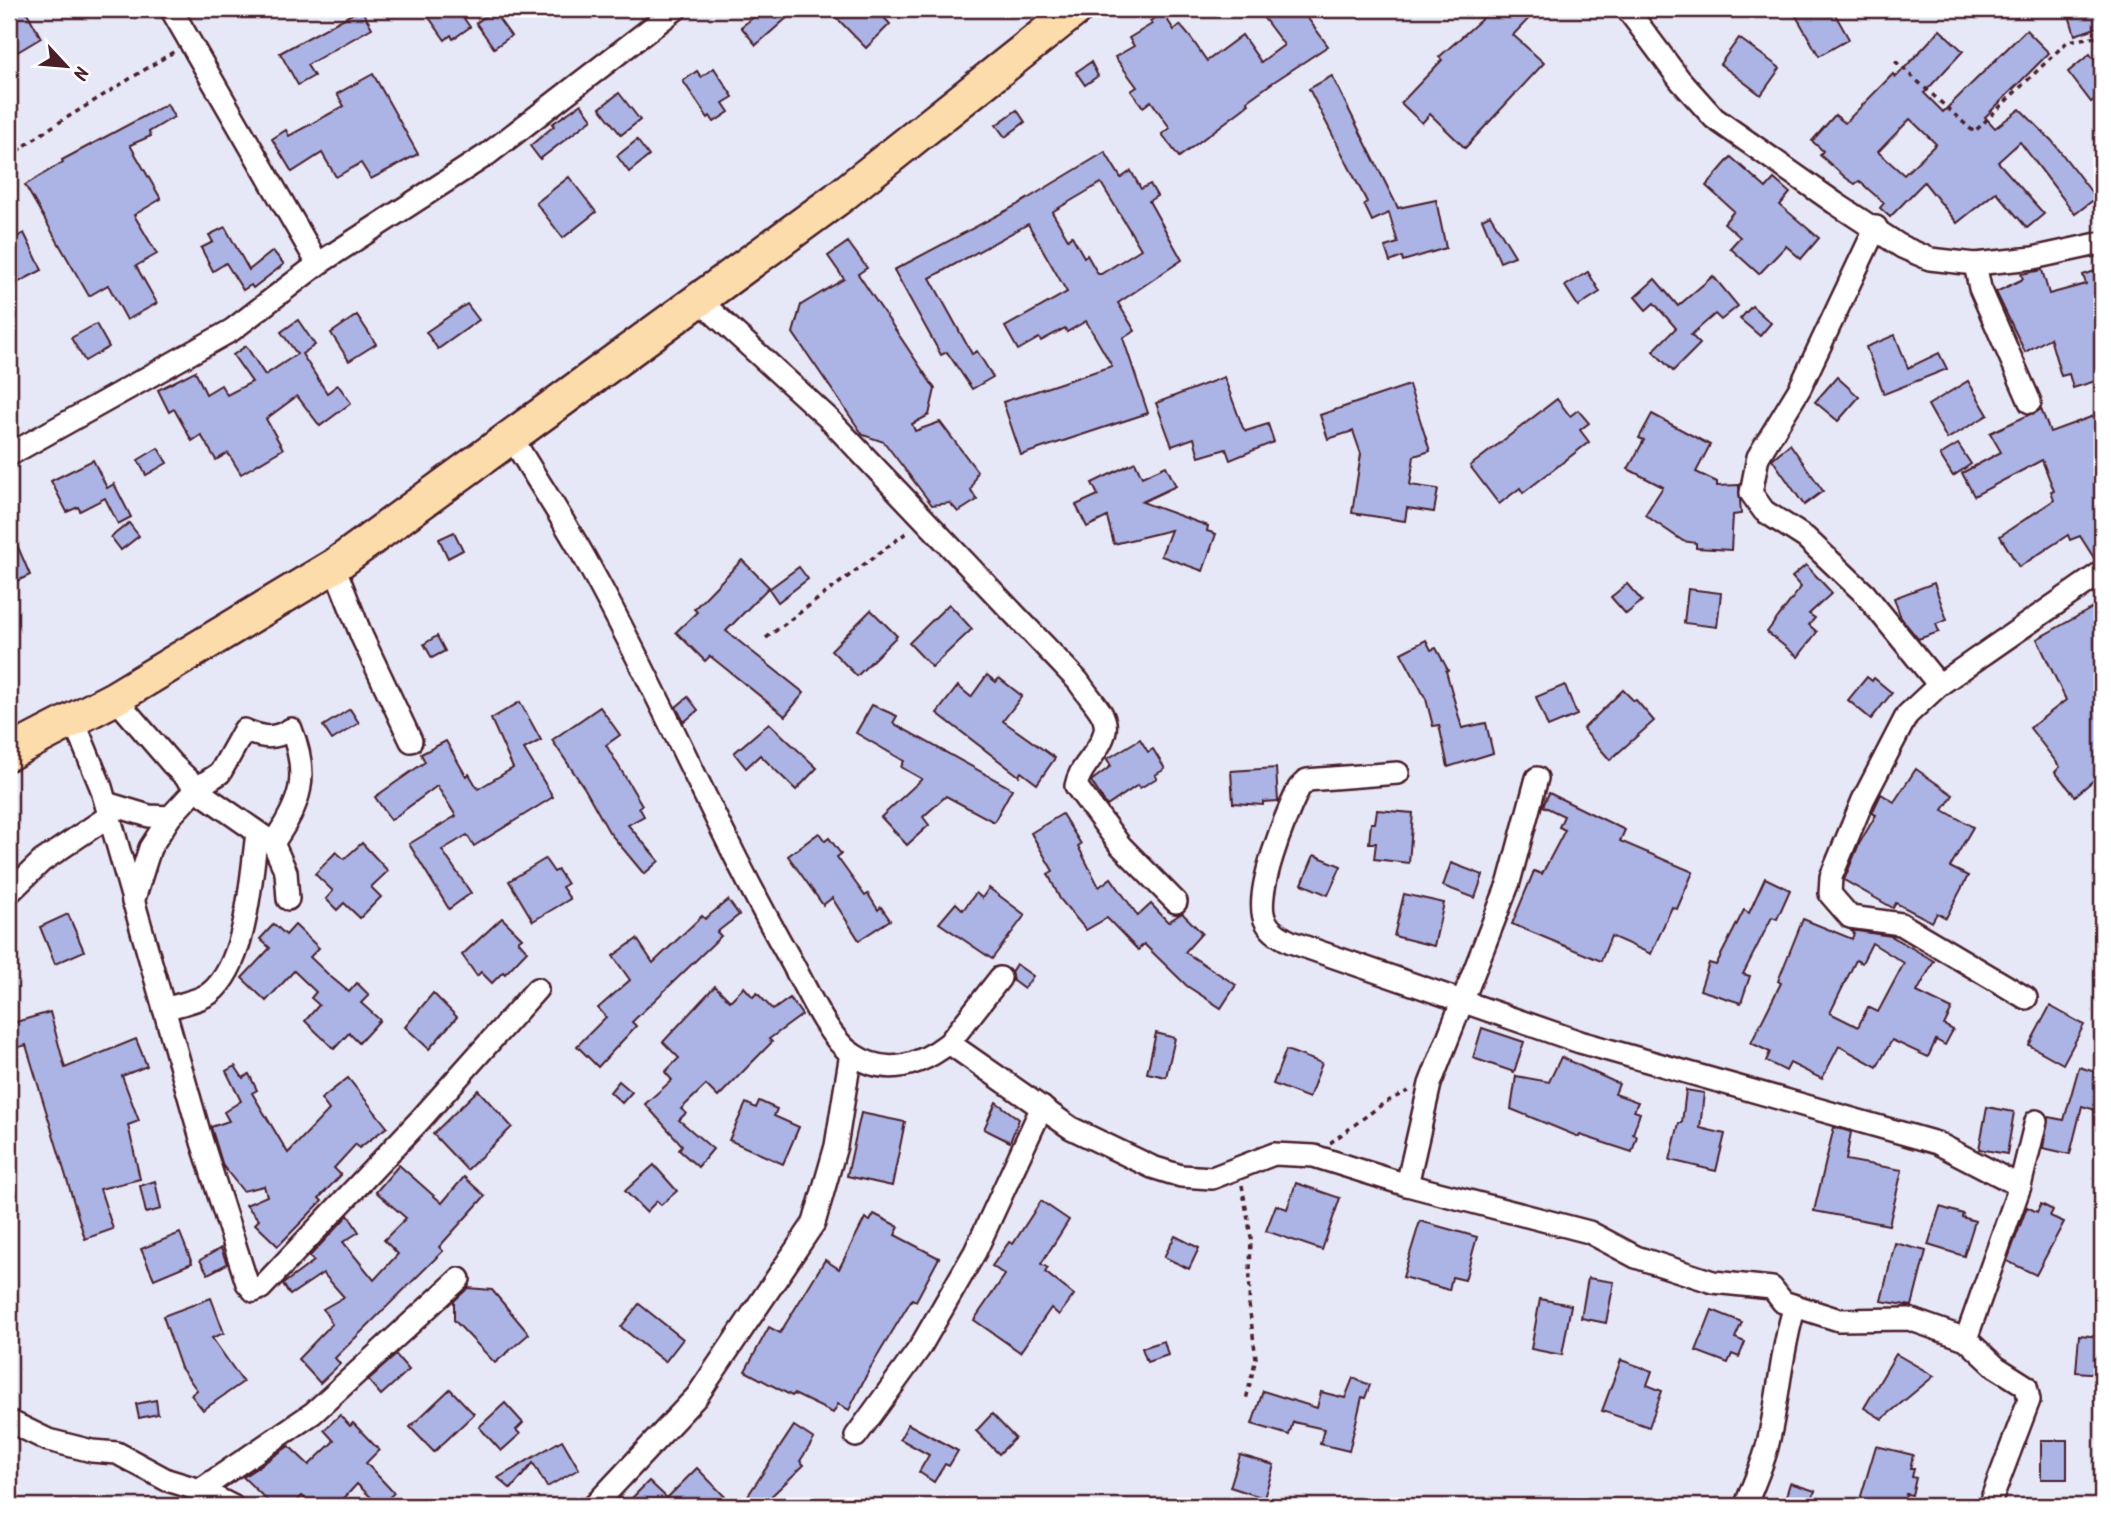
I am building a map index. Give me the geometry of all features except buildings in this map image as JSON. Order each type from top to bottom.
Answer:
[{"type":"main road","points":[[9,730],[107,684],[325,552],[827,186],[1050,9]]},
{"type":"main road","points":[[9,753],[115,698],[334,566],[837,199],[1076,9]]},
{"type":"street","points":[[171,9],[318,264]]},
{"type":"street","points":[[9,455],[232,330],[318,264],[488,154],[676,9]]},
{"type":"street","points":[[1627,9],[1680,80],[1714,118],[1902,247],[1930,260],[1975,264],[2033,258],[2102,243]]},
{"type":"street","points":[[1876,227],[1800,388],[1758,457],[1751,493],[1764,511],[1806,538],[1865,594],[1939,685]]},
{"type":"street","points":[[1975,264],[1980,288],[2030,402]]},
{"type":"street","points":[[698,299],[827,417],[1078,681],[1103,717],[1107,728],[1105,739],[1082,770],[1076,786],[1120,845],[1176,902]]},
{"type":"street","points":[[511,436],[593,572],[771,926],[823,1018],[851,1053],[878,1067],[902,1068],[933,1055],[949,1044],[1000,978]]},
{"type":"street","points":[[334,566],[362,637],[411,741]]},
{"type":"street","points":[[2026,998],[1900,925],[1850,917],[1830,894],[1831,877],[1863,800],[1907,715],[1939,685],[2102,572]]},
{"type":"street","points":[[115,698],[172,764],[197,788],[265,838],[286,872],[288,899]]},
{"type":"street","points":[[73,719],[107,810],[202,1142],[247,1283],[254,1291],[261,1288],[359,1185],[537,989]]},
{"type":"street","points":[[132,902],[150,848],[170,817],[197,788],[220,772],[244,730],[265,737],[279,736],[291,729],[302,761],[302,788],[291,817],[265,838],[232,967],[209,993],[164,1009]]},
{"type":"street","points":[[1398,773],[1307,780],[1299,788],[1270,864],[1263,900],[1264,920],[1276,934],[1291,942],[1580,1042],[1937,1143],[2020,1186]]},
{"type":"street","points":[[1407,1185],[1430,1084],[1508,882],[1537,778]]},
{"type":"street","points":[[9,892],[42,861],[107,810],[170,817]]},
{"type":"street","points":[[949,1044],[1071,1128],[1152,1167],[1181,1176],[1212,1178],[1274,1154],[1314,1156],[1407,1185],[1588,1232],[1636,1257],[1713,1282],[1772,1288],[1783,1302],[1839,1320],[1909,1319],[1966,1339],[1996,1367],[2026,1386],[2029,1400],[1989,1506]]},
{"type":"street","points":[[594,1506],[697,1396],[814,1223],[836,1146],[851,1053]]},
{"type":"street","points":[[856,1436],[919,1349],[975,1252],[1042,1107]]},
{"type":"street","points":[[1966,1339],[2020,1186],[2036,1121]]},
{"type":"street","points":[[200,1490],[313,1413],[459,1279]]},
{"type":"street","points":[[1747,1502],[1766,1451],[1785,1338],[1795,1306]]},
{"type":"street","points":[[9,1421],[48,1440],[92,1451],[117,1453],[167,1480],[200,1490],[232,1506]]},
{"type":"path","points":[[1895,61],[1973,132],[2068,41],[2102,36]]},
{"type":"path","points":[[9,158],[47,130],[190,42]]},
{"type":"path","points":[[766,638],[923,521]]},
{"type":"path","points":[[1314,1156],[1384,1103],[1430,1084]]},
{"type":"path","points":[[1238,1166],[1251,1237],[1249,1305],[1256,1358],[1247,1400]]}]
